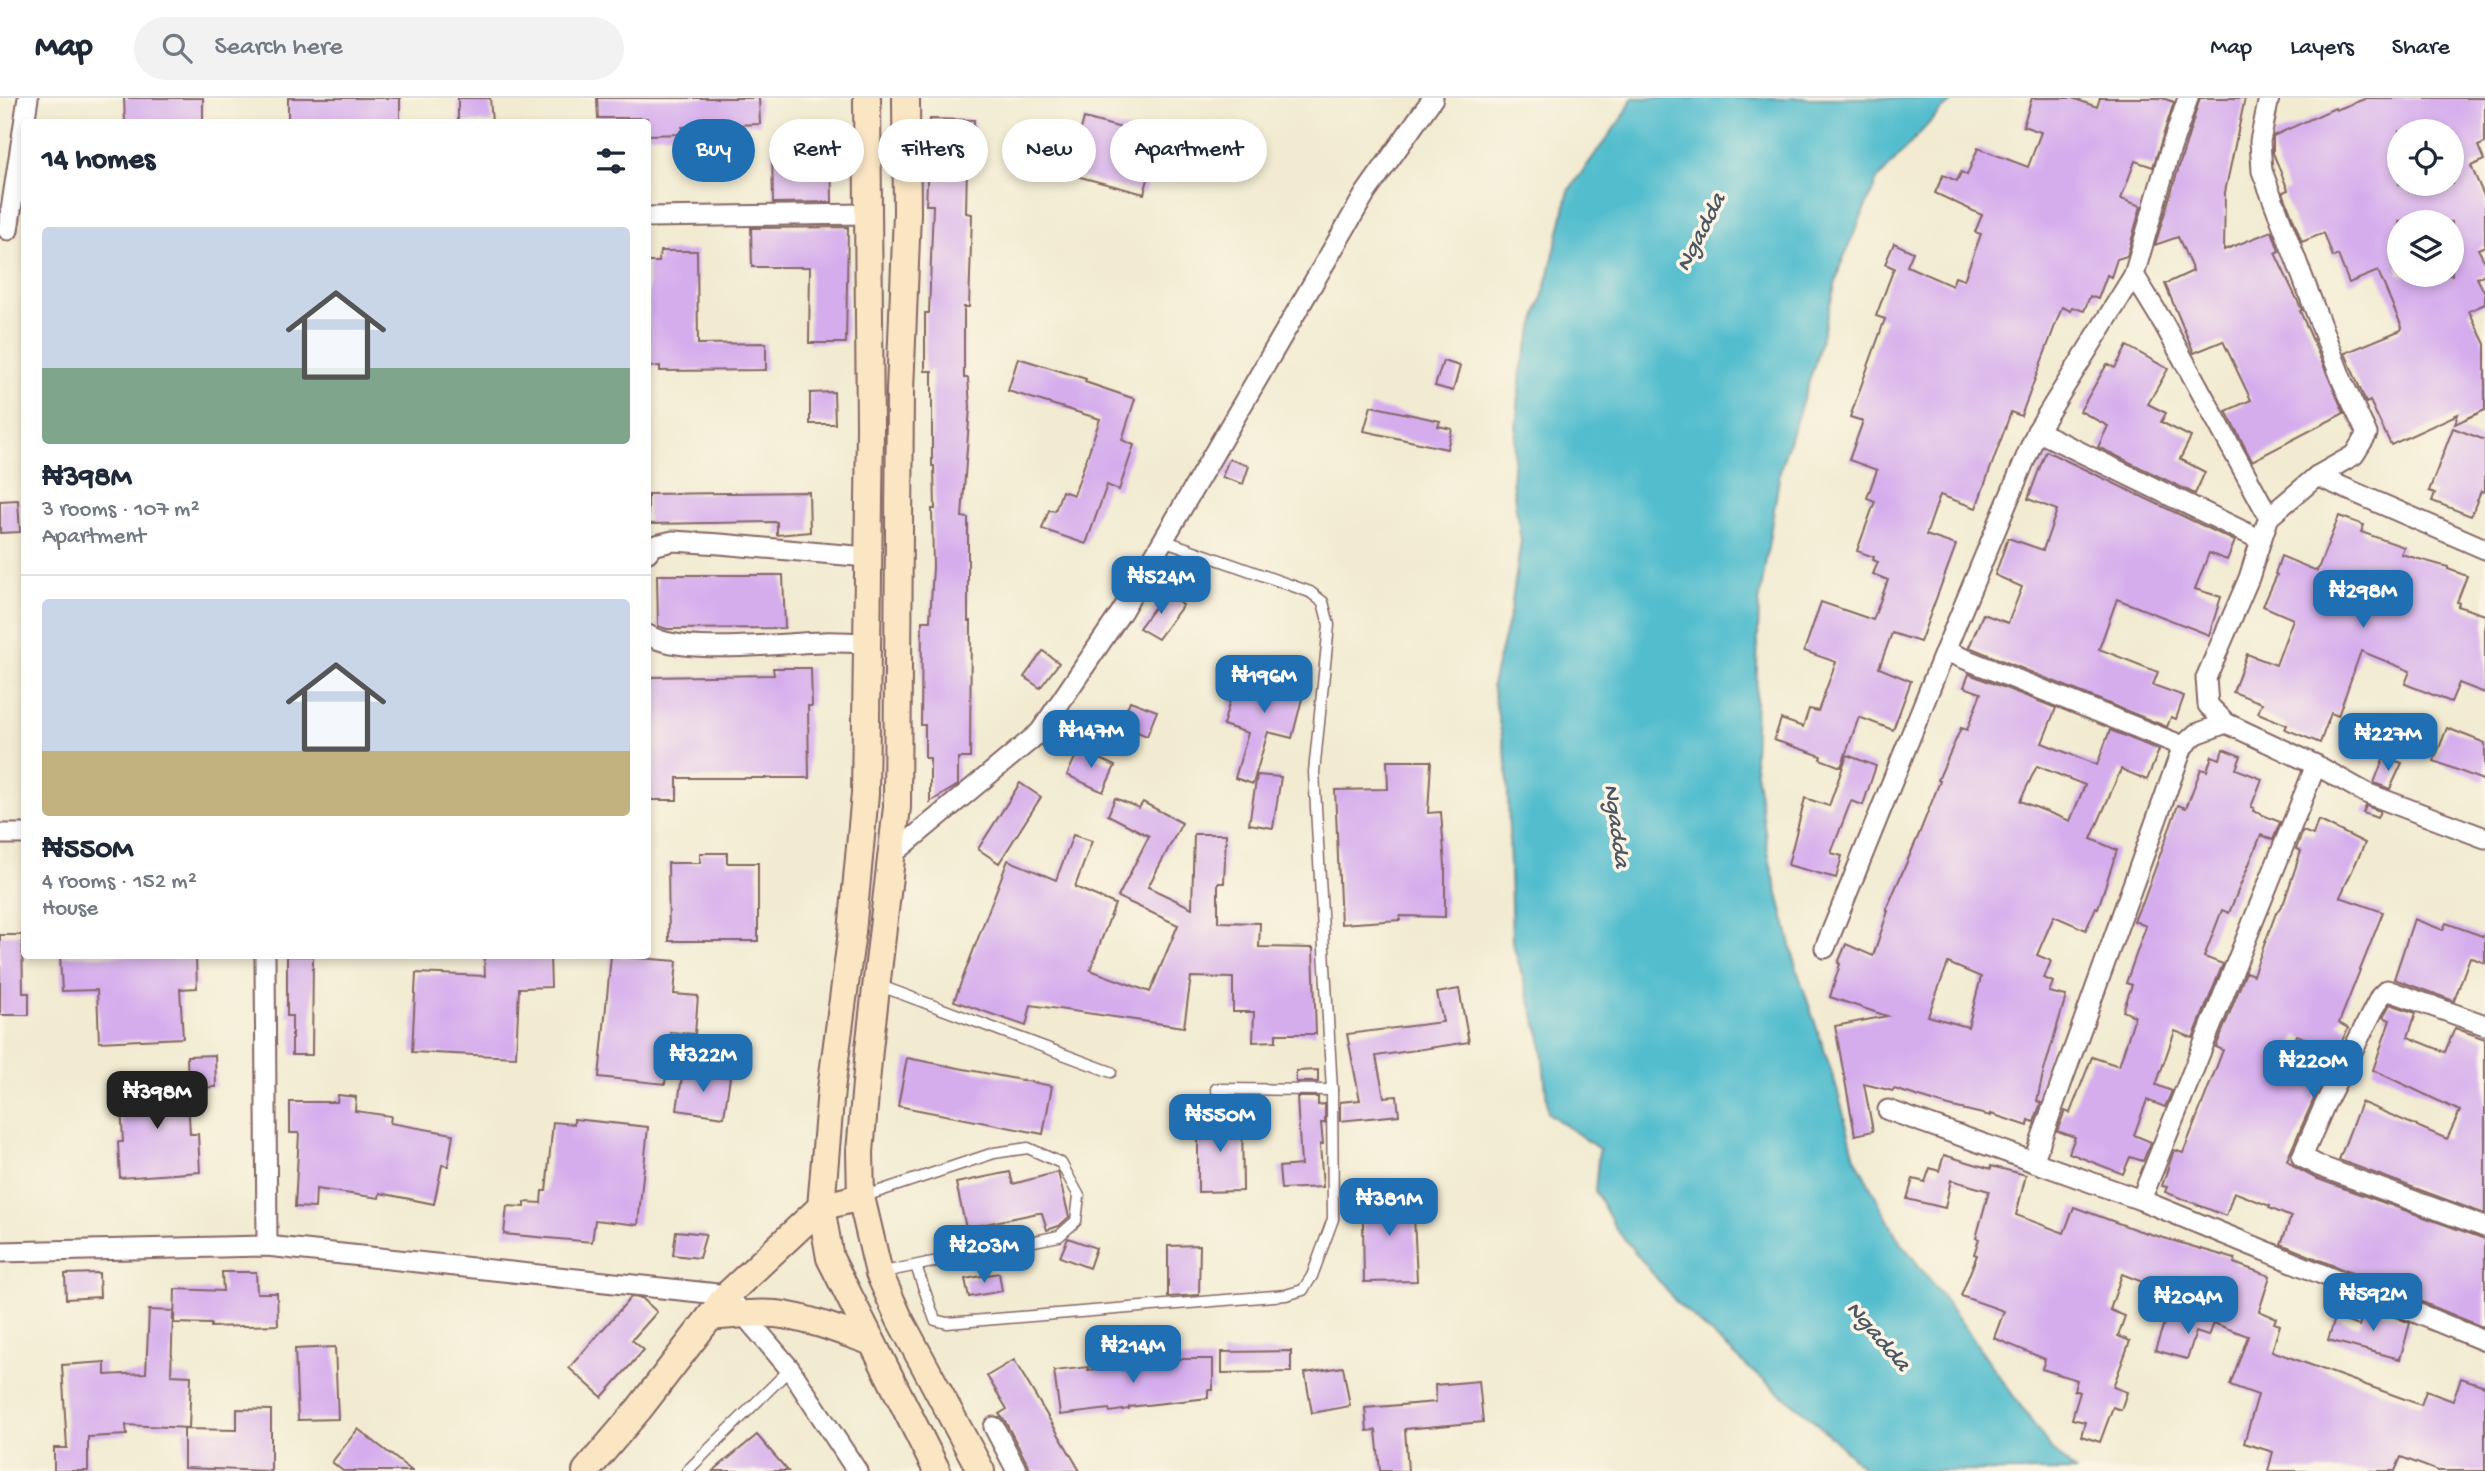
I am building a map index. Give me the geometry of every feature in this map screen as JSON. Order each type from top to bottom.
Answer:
[{"type":"main road","points":[[867,98],[870,428],[865,794],[852,932],[831,1089],[821,1207],[830,1258],[937,1471]]},
{"type":"main road","points":[[906,98],[907,213],[900,391],[897,807],[869,1049],[860,1152],[861,1198],[879,1273],[981,1471]]},
{"type":"main road","points":[[586,1471],[639,1409],[710,1317],[736,1304],[821,1207],[861,1198]]},
{"type":"main road","points":[[736,1304],[807,1320],[872,1342]]},
{"type":"street","points":[[25,119],[28,98]]},
{"type":"street","points":[[892,855],[1040,732],[1122,611],[1364,194],[1433,98]]},
{"type":"street","points":[[1825,948],[2037,431],[2134,275],[2188,98]]},
{"type":"street","points":[[2269,98],[2260,141],[2262,171],[2343,383],[2367,434],[2354,455],[2317,476],[2269,517],[2249,578],[2206,678],[2208,705],[2226,723],[2316,765],[2366,793],[2485,838]]},
{"type":"street","points":[[11,230],[21,152]]},
{"type":"street","points":[[651,217],[868,214]]},
{"type":"street","points":[[2134,275],[2164,324],[2269,517]]},
{"type":"street","points":[[2037,431],[2261,540]]},
{"type":"street","points":[[2317,476],[2485,549]]},
{"type":"street","points":[[651,548],[673,541],[867,557]]},
{"type":"street","points":[[651,637],[683,645],[762,645],[823,641],[866,643]]},
{"type":"street","points":[[1945,651],[2183,746]]},
{"type":"street","points":[[2033,1162],[2183,746],[2196,734],[2226,723]]},
{"type":"street","points":[[2141,1200],[2316,765]]},
{"type":"street","points":[[0,834],[21,834]]},
{"type":"street","points":[[265,959],[267,1246]]},
{"type":"street","points":[[2485,1025],[2387,990],[2380,997],[2325,1104],[2302,1157],[2319,1166],[2485,1227]]},
{"type":"street","points":[[1888,1110],[2141,1200],[2485,1341]]},
{"type":"street","points":[[0,1252],[267,1246],[736,1304],[790,1368],[856,1471]]},
{"type":"street","points":[[994,1427],[1017,1471]]},
{"type":"lane","points":[[916,1266],[930,1312],[935,1320],[947,1323],[1286,1296],[1303,1290],[1312,1276],[1333,1220],[1332,1090],[1314,772],[1329,625],[1323,602],[1310,592],[1163,540]]},
{"type":"lane","points":[[877,985],[1111,1072]]},
{"type":"lane","points":[[1216,1089],[1332,1090]]},
{"type":"lane","points":[[861,1198],[994,1153],[1028,1148],[1061,1163],[1079,1196],[1076,1221],[1059,1236],[879,1273]]},
{"type":"lane","points":[[687,1471],[790,1368]]},
{"type":"water","name":"Ngadda","points":[[1632,98],[1958,98],[1940,111],[1877,180],[1840,266],[1815,363],[1781,466],[1759,603],[1754,759],[1769,858],[1798,973],[1835,1082],[1855,1157],[1897,1237],[2052,1450],[2075,1471],[1867,1471],[1811,1418],[1750,1369],[1677,1303],[1616,1229],[1595,1191],[1599,1149],[1548,1113],[1541,1038],[1512,941],[1507,762],[1492,685],[1511,609],[1521,541],[1512,481],[1521,370],[1549,274],[1569,190],[1626,112]]},
{"type":"building","points":[[124,98],[203,98],[203,119],[125,119]]},
{"type":"building","points":[[288,98],[400,98],[400,119],[288,119]]},
{"type":"building","points":[[458,98],[490,98],[492,119],[458,119]]},
{"type":"building","points":[[597,98],[759,98],[760,124],[755,124],[755,119],[672,119],[672,134],[651,135],[651,119],[598,118]]},
{"type":"building","points":[[2032,98],[2072,98],[2097,107],[2100,98],[2162,98],[2174,102],[2153,167],[2135,161],[2121,199],[2141,206],[2127,256],[2117,259],[2111,277],[2107,275],[2098,299],[2090,296],[2084,311],[2072,307],[2071,311],[2062,307],[2021,416],[2011,412],[1976,508],[1940,495],[1926,535],[1956,545],[1920,642],[1892,633],[1879,668],[1911,681],[1893,730],[1859,717],[1841,767],[1820,759],[1821,756],[1774,740],[1781,719],[1803,727],[1809,709],[1818,711],[1836,662],[1804,651],[1821,602],[1873,620],[1888,580],[1873,574],[1878,562],[1873,560],[1874,557],[1857,551],[1875,501],[1867,498],[1877,470],[1849,460],[1863,421],[1850,417],[1885,319],[1876,316],[1894,268],[1885,264],[1894,243],[1913,252],[1907,266],[1952,286],[1955,277],[1964,280],[1981,234],[1975,232],[1982,215],[1935,193],[1943,175],[1957,181],[1961,172],[1967,175],[1978,148],[2028,167],[2041,132],[2023,126]]},
{"type":"building","points":[[2200,98],[2245,98],[2225,192],[2224,250],[2272,231],[2279,251],[2275,253],[2302,310],[2300,311],[2344,413],[2252,461],[2226,411],[2251,400],[2223,341],[2194,353],[2165,284],[2193,271],[2178,237],[2155,245]]},
{"type":"building","points":[[2367,98],[2485,98],[2485,143],[2478,146],[2484,160],[2471,166],[2485,198],[2485,246],[2478,249],[2485,262],[2485,274],[2477,278],[2485,293],[2485,304],[2469,311],[2485,344],[2485,410],[2455,424],[2458,414],[2391,445],[2370,401],[2366,403],[2345,353],[2401,330],[2402,327],[2378,271],[2349,283],[2338,255],[2333,257],[2324,233],[2302,242],[2283,192],[2288,190],[2273,153],[2273,136],[2335,108],[2336,110]]},
{"type":"building","points":[[1096,121],[1110,125],[1110,182],[1147,182],[1144,194],[1096,181]]},
{"type":"building","points":[[773,182],[832,182],[832,202],[773,203]]},
{"type":"building","points":[[927,182],[967,182],[966,213],[972,214],[969,307],[964,307],[964,378],[968,378],[970,407],[962,517],[968,518],[968,621],[971,621],[970,758],[958,758],[958,785],[930,802],[930,758],[925,758],[925,725],[921,725],[922,621],[930,621],[932,509],[935,509],[932,371],[925,371],[925,313],[929,313],[933,205],[926,205]]},
{"type":"building","points":[[848,227],[846,343],[809,343],[810,267],[752,267],[751,228]]},
{"type":"building","points":[[660,251],[697,251],[698,344],[766,343],[766,370],[660,371],[660,366],[651,367],[651,262],[659,262]]},
{"type":"building","points":[[2127,346],[2168,369],[2148,404],[2166,413],[2161,422],[2191,437],[2180,459],[2205,472],[2195,494],[2098,447],[2108,426],[2080,411],[2107,364],[2115,368]]},
{"type":"building","points":[[1018,358],[1086,379],[1085,382],[1135,399],[1122,440],[1134,445],[1119,490],[1107,485],[1086,544],[1042,529],[1049,510],[1055,511],[1062,491],[1074,495],[1100,419],[1008,391]]},
{"type":"building","points":[[1443,361],[1460,366],[1453,391],[1435,386]]},
{"type":"building","points":[[834,392],[835,424],[810,424],[810,393]]},
{"type":"building","points":[[1371,406],[1440,421],[1438,426],[1452,429],[1447,449],[1364,431]]},
{"type":"building","points":[[2453,428],[2485,440],[2485,492],[2481,491],[2471,516],[2432,501],[2435,493],[2429,491]]},
{"type":"building","points":[[2046,451],[2235,541],[2227,560],[2209,553],[2195,589],[2221,597],[2209,635],[2117,599],[2099,649],[2158,672],[2153,685],[2184,696],[2176,719],[2171,717],[2167,727],[1969,647],[1983,614],[2008,623],[2022,587],[1995,575],[2008,538],[2043,550],[2057,510],[2028,499]]},
{"type":"building","points":[[1229,459],[1249,466],[1243,484],[1222,477]]},
{"type":"building","points":[[809,492],[810,532],[777,535],[777,522],[651,524],[651,494]]},
{"type":"building","points":[[18,500],[20,532],[0,533],[0,501]]},
{"type":"building","points":[[2339,516],[2364,525],[2361,532],[2404,547],[2401,554],[2448,567],[2467,576],[2457,602],[2458,606],[2485,615],[2485,693],[2459,683],[2451,702],[2405,684],[2410,671],[2361,651],[2338,716],[2331,713],[2320,743],[2285,729],[2287,725],[2258,713],[2262,703],[2233,692],[2247,654],[2276,665],[2293,619],[2263,606],[2277,575],[2275,574],[2281,556],[2317,571]]},
{"type":"building","points":[[657,575],[783,575],[785,628],[667,629],[658,626]]},
{"type":"building","points":[[1165,593],[1183,605],[1158,639],[1139,628]]},
{"type":"building","points":[[1043,651],[1059,663],[1040,688],[1024,677]]},
{"type":"building","points":[[773,668],[811,668],[812,706],[808,706],[809,778],[677,778],[677,800],[651,800],[651,677],[774,675]]},
{"type":"building","points":[[1260,668],[1307,679],[1292,738],[1268,732],[1253,784],[1235,778],[1248,733],[1223,725],[1235,683],[1254,688]]},
{"type":"building","points":[[1969,674],[2056,708],[2042,743],[2097,765],[2110,730],[2159,750],[2147,780],[2121,769],[2091,839],[2117,850],[2098,908],[2096,907],[2086,930],[2054,916],[2037,955],[2051,961],[2044,978],[2053,982],[2049,992],[2066,996],[2043,1074],[2037,1101],[2041,1103],[2034,1122],[2029,1120],[2028,1126],[1894,1089],[1893,1091],[1864,1084],[1873,1131],[1855,1135],[1835,1026],[1887,1016],[1830,997],[1840,964],[1838,963],[1846,944],[1873,956],[1888,911],[1886,910],[1919,834],[1940,781],[1938,780],[1961,728],[1967,730],[1981,693],[1964,687]],"holes":[[[2037,766],[2085,785],[2070,821],[2020,801]],[[1948,963],[1981,977],[1968,1027],[1928,1016]]]},
{"type":"building","points":[[1130,701],[1157,711],[1147,736],[1120,725]]},
{"type":"building","points":[[2447,728],[2485,743],[2485,781],[2434,761]]},
{"type":"building","points":[[1079,749],[1115,766],[1103,792],[1067,775]]},
{"type":"building","points":[[2223,749],[2241,756],[2236,769],[2262,779],[2251,807],[2254,808],[2253,811],[2280,822],[2273,840],[2261,835],[2229,913],[2222,910],[2204,957],[2223,964],[2193,1038],[2175,1031],[2156,1085],[2172,1091],[2165,1107],[2147,1100],[2134,1135],[2151,1142],[2143,1161],[2130,1157],[2123,1174],[2069,1153],[2075,1137],[2057,1131],[2065,1111],[2070,1113],[2092,1057],[2119,1066],[2135,1016],[2123,1011],[2132,985],[2126,983],[2146,926],[2134,921],[2178,805],[2186,808],[2201,769],[2207,771],[2212,756],[2220,759]]},
{"type":"building","points":[[1847,755],[1876,766],[1863,805],[1851,801],[1831,853],[1842,856],[1836,878],[1788,865],[1805,798],[1829,806]]},
{"type":"building","points":[[2384,757],[2402,763],[2390,789],[2374,783]]},
{"type":"building","points":[[1387,761],[1431,761],[1428,813],[1441,812],[1445,917],[1400,916],[1400,920],[1341,924],[1335,790],[1388,789]]},
{"type":"building","points":[[1257,775],[1281,777],[1273,828],[1249,824]]},
{"type":"building","points":[[1020,783],[1041,797],[999,863],[978,849]]},
{"type":"building","points":[[1115,798],[1139,808],[1143,802],[1182,823],[1148,887],[1192,908],[1194,834],[1226,834],[1224,883],[1218,883],[1218,922],[1260,923],[1259,947],[1313,948],[1316,1034],[1276,1034],[1276,1041],[1253,1042],[1254,1012],[1233,1012],[1233,978],[1191,977],[1184,1027],[1031,1005],[1026,1026],[954,1001],[1008,860],[1056,880],[1073,835],[1092,841],[1075,887],[1115,904],[1090,970],[1150,992],[1178,925],[1118,897],[1149,836],[1108,815]]},
{"type":"building","points":[[2366,806],[2380,811],[2377,818],[2363,813]]},
{"type":"building","points":[[2318,820],[2365,843],[2340,897],[2383,912],[2339,1023],[2348,1028],[2337,1052],[2297,1035],[2283,1070],[2320,1085],[2287,1160],[2315,1178],[2485,1239],[2485,1328],[2281,1244],[2291,1217],[2269,1208],[2270,1206],[2234,1192],[2226,1216],[2165,1192],[2167,1187],[2162,1186],[2174,1150],[2183,1153],[2223,1050],[2216,1047],[2246,972],[2253,975],[2276,913],[2284,902],[2301,851],[2296,849],[2303,831],[2313,835]]},
{"type":"building","points":[[700,853],[727,853],[727,863],[758,863],[758,941],[669,941],[668,863],[700,863]]},
{"type":"building","points":[[2414,919],[2443,930],[2446,923],[2485,937],[2485,963],[2470,957],[2454,1001],[2394,979]]},
{"type":"building","points":[[0,935],[21,935],[23,993],[29,993],[29,1015],[0,1015]]},
{"type":"building","points":[[60,959],[196,959],[197,988],[180,989],[183,1038],[99,1042],[97,990],[62,991]]},
{"type":"building","points":[[287,959],[313,959],[312,1055],[292,1055],[292,1016],[287,1016]]},
{"type":"building","points":[[484,959],[550,959],[551,987],[519,988],[516,1057],[412,1052],[416,973],[485,976]]},
{"type":"building","points":[[611,959],[677,961],[674,994],[698,996],[695,1034],[670,1032],[665,1084],[599,1077]]},
{"type":"building","points":[[1459,989],[1469,1042],[1376,1056],[1384,1097],[1397,1096],[1399,1115],[1340,1121],[1340,1102],[1360,1100],[1347,1034],[1443,1022],[1437,993]]},
{"type":"building","points":[[2390,1004],[2416,1013],[2408,1037],[2445,1052],[2455,1028],[2485,1039],[2485,1214],[2339,1160],[2361,1102],[2447,1139],[2460,1111],[2373,1070],[2390,1020],[2383,1017]]},
{"type":"building","points":[[215,1055],[216,1087],[188,1088],[187,1056]]},
{"type":"building","points":[[907,1058],[1052,1086],[1043,1134],[898,1106]]},
{"type":"building","points":[[683,1070],[730,1077],[724,1117],[677,1110]]},
{"type":"building","points":[[1318,1070],[1318,1082],[1296,1082],[1296,1071]]},
{"type":"building","points":[[187,1081],[190,1134],[198,1134],[200,1172],[120,1178],[118,1142],[123,1142],[120,1085]]},
{"type":"building","points":[[338,1095],[356,1097],[355,1111],[391,1116],[390,1123],[453,1134],[448,1166],[442,1165],[434,1204],[380,1193],[379,1198],[316,1189],[315,1208],[295,1207],[299,1133],[290,1133],[290,1102],[337,1102]]},
{"type":"building","points":[[1297,1097],[1318,1097],[1318,1105],[1325,1104],[1325,1123],[1321,1123],[1323,1144],[1320,1144],[1323,1187],[1281,1189],[1279,1167],[1301,1165]]},
{"type":"building","points":[[1242,1115],[1243,1191],[1198,1192],[1198,1118]]},
{"type":"building","points":[[574,1119],[648,1127],[638,1225],[595,1220],[592,1242],[504,1234],[507,1206],[525,1207],[525,1202],[541,1203],[542,1191],[546,1191],[553,1122],[574,1124]]},
{"type":"building","points":[[1944,1155],[1991,1169],[1991,1166],[2026,1175],[2016,1215],[2064,1233],[2074,1207],[2137,1230],[2235,1259],[2234,1263],[2270,1276],[2259,1311],[2276,1318],[2274,1323],[2280,1325],[2272,1351],[2421,1405],[2426,1391],[2453,1401],[2461,1378],[2485,1386],[2485,1471],[2438,1471],[2401,1457],[2395,1471],[2268,1471],[2273,1452],[2244,1443],[2258,1395],[2230,1385],[2248,1336],[2213,1323],[2208,1336],[2196,1332],[2187,1359],[2155,1350],[2174,1294],[2122,1274],[2110,1310],[2125,1316],[2118,1336],[2130,1341],[2113,1387],[2127,1392],[2121,1410],[2113,1407],[2100,1442],[2081,1436],[2085,1422],[2072,1419],[2080,1392],[2074,1390],[2077,1380],[2042,1369],[2045,1359],[1994,1338],[2004,1311],[1961,1296],[1977,1255],[1974,1254],[1979,1239],[1976,1238],[1989,1191],[1951,1180],[1945,1208],[1907,1199],[1913,1179],[1925,1182],[1930,1168],[1939,1171]]},
{"type":"building","points":[[1010,1172],[1013,1184],[1058,1172],[1069,1217],[1059,1226],[1047,1230],[1042,1213],[966,1228],[956,1183]]},
{"type":"building","points":[[1413,1194],[1417,1281],[1364,1282],[1363,1224],[1359,1197]]},
{"type":"building","points":[[676,1231],[706,1234],[699,1258],[673,1255]]},
{"type":"building","points":[[1068,1238],[1096,1248],[1089,1268],[1060,1257]]},
{"type":"building","points":[[1200,1245],[1199,1295],[1168,1297],[1168,1246]]},
{"type":"building","points":[[222,1272],[256,1272],[257,1293],[277,1293],[278,1325],[211,1327],[211,1324],[174,1323],[175,1289],[223,1291]]},
{"type":"building","points":[[99,1273],[100,1297],[66,1299],[65,1274]]},
{"type":"building","points":[[999,1273],[1002,1291],[969,1297],[965,1279]]},
{"type":"building","points":[[631,1297],[642,1298],[657,1312],[632,1340],[644,1350],[602,1397],[569,1368]]},
{"type":"building","points":[[2366,1305],[2410,1323],[2400,1359],[2328,1340],[2335,1318],[2359,1326]]},
{"type":"building","points":[[149,1310],[173,1311],[171,1375],[191,1376],[189,1428],[126,1425],[127,1435],[88,1437],[88,1471],[54,1471],[54,1448],[67,1448],[62,1365],[105,1362],[105,1375],[146,1373]]},
{"type":"building","points":[[335,1347],[338,1419],[298,1420],[295,1349]]},
{"type":"building","points":[[1291,1351],[1291,1372],[1222,1373],[1222,1352]]},
{"type":"building","points":[[1170,1359],[1213,1359],[1213,1390],[1208,1390],[1208,1398],[1129,1407],[1110,1412],[1109,1409],[1060,1415],[1054,1371],[1088,1367],[1088,1370]]},
{"type":"building","points":[[1014,1360],[1080,1471],[1031,1471],[999,1414],[1007,1409],[987,1376]]},
{"type":"building","points":[[1343,1367],[1350,1406],[1312,1413],[1305,1373]]},
{"type":"building","points":[[1479,1381],[1483,1422],[1405,1429],[1408,1471],[1380,1471],[1376,1430],[1367,1431],[1365,1408],[1436,1402],[1435,1385]]},
{"type":"building","points":[[237,1409],[271,1410],[271,1471],[184,1468],[184,1429],[237,1430]]},
{"type":"building","points":[[358,1429],[412,1471],[343,1471],[332,1462]]},
{"type":"building","points":[[757,1435],[788,1471],[713,1471]]}]
